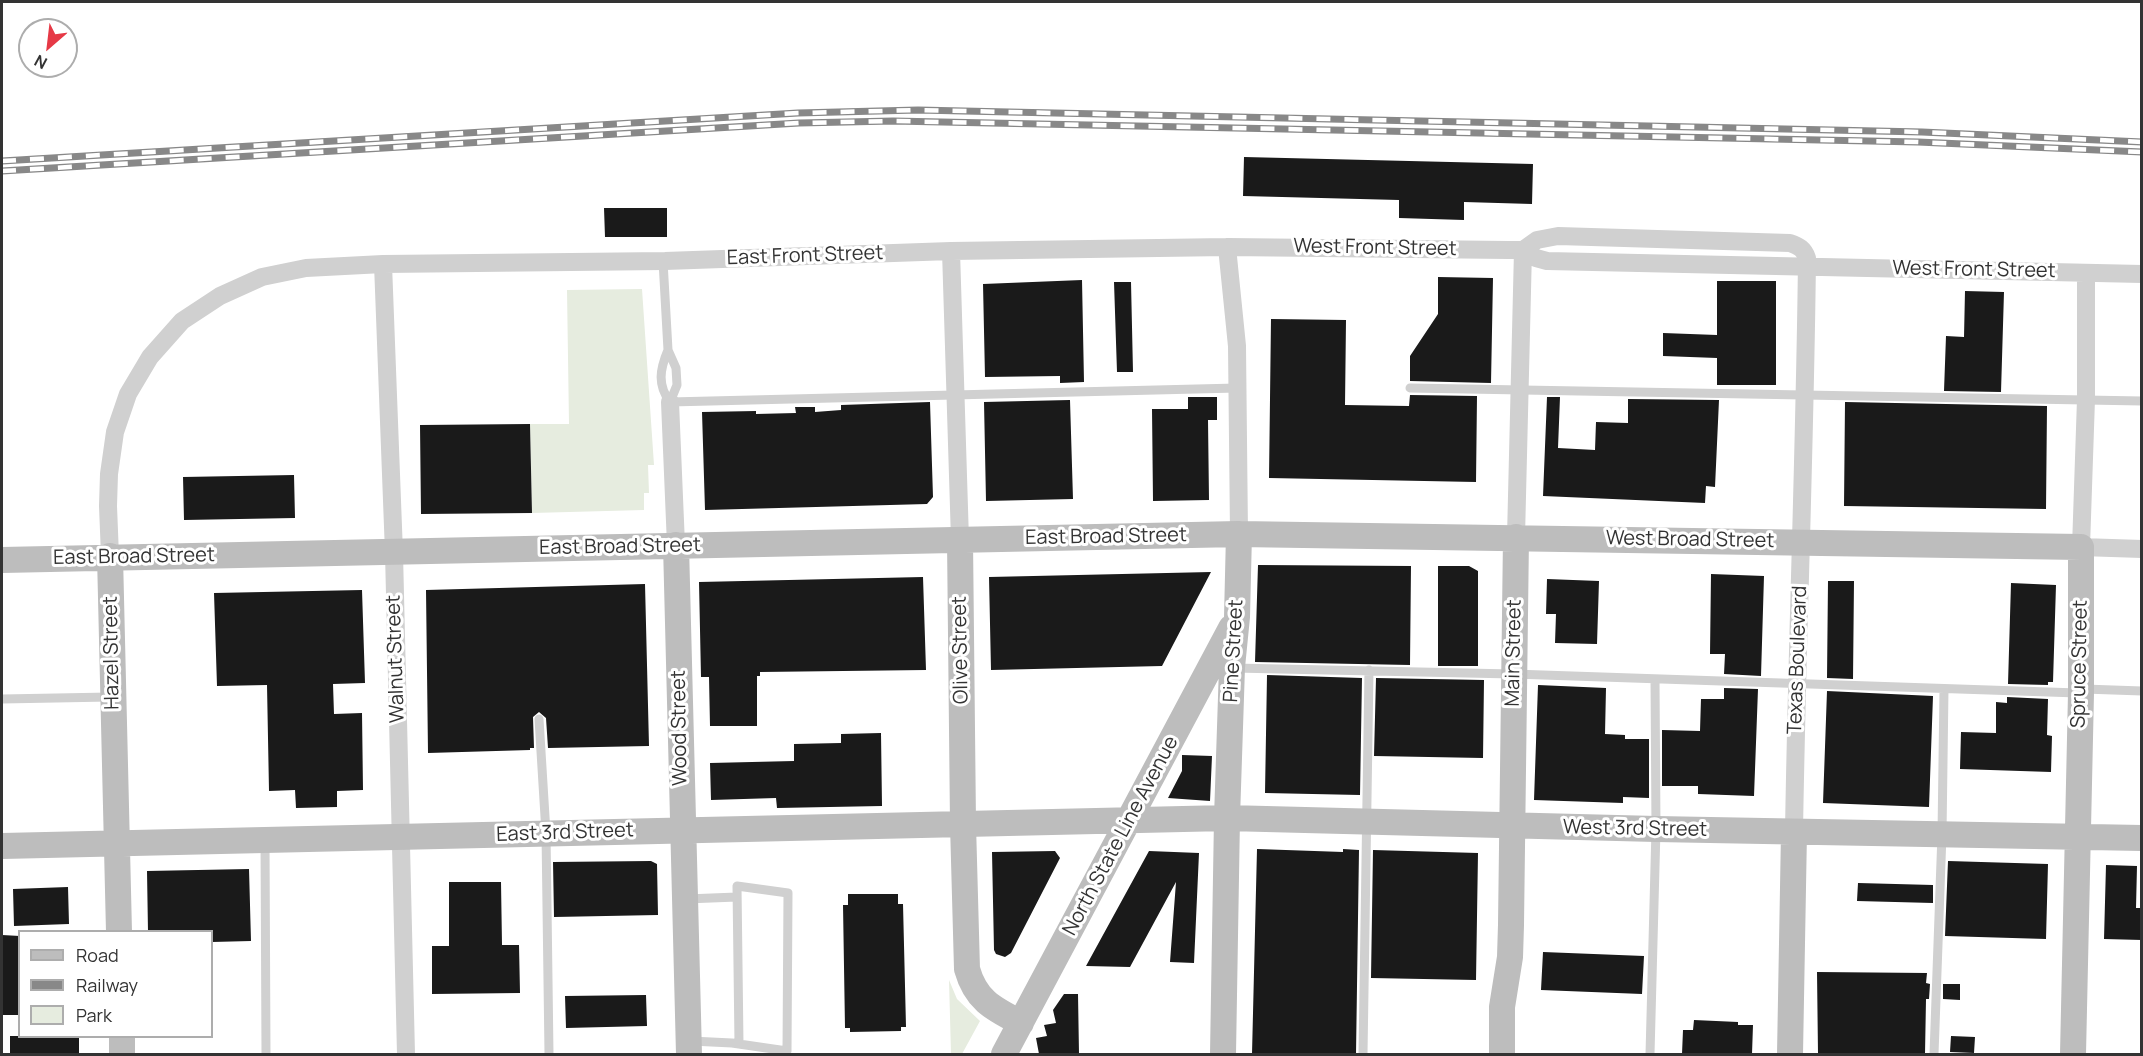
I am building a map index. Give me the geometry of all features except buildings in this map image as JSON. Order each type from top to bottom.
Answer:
[{"type":"street","name":"West Front Street","points":[[1523,250],[1537,240],[1558,236],[1790,243],[1797,245],[1805,253],[1807,266]]},
{"type":"street","name":"West Front Street","points":[[1227,247],[1523,250],[1536,258],[1547,261],[2142,274]]},
{"type":"street","name":"East Front Street","points":[[383,264],[663,261],[951,251],[1227,247]]},
{"type":"street","name":"Pine Street","points":[[1223,1054],[1227,818],[1239,534],[1237,346],[1227,247]]},
{"type":"street","name":"Main Street","points":[[1502,1054],[1502,1006],[1510,957],[1513,674],[1523,250]]},
{"type":"street","name":"Olive Street","points":[[951,251],[960,540],[967,969],[972,986],[982,999],[998,1011],[1021,1023]]},
{"type":"street","name":"Walnut Street","points":[[383,264],[394,553],[406,1054]]},
{"type":"street","name":"Hazel Street","points":[[118,930],[108,506],[115,432],[128,394],[150,357],[182,321],[220,296],[262,277],[306,268],[383,264]]},
{"type":"street","name":"Texas Boulevard","points":[[1790,1054],[1797,685],[1803,543],[1807,266]]},
{"type":"street","name":"Spruce Street","points":[[2073,1054],[2081,691],[2081,547],[2086,399],[2086,273]]},
{"type":"street","name":"Wood Street","points":[[670,402],[689,1048]]},
{"type":"street","name":"East Broad Street","points":[[2,560],[1239,534]]},
{"type":"street","name":"West Broad Street","points":[[1239,534],[2142,549]]},
{"type":"street","name":"North State Line Avenue","points":[[1004,1054],[1237,617]]},
{"type":"street","name":"West 3rd Street","points":[[1129,821],[1227,818],[2142,838]]},
{"type":"street","name":"East 3rd Street","points":[[2,846],[682,829],[1129,821]]},
{"type":"street","points":[[122,1038],[122,1054]]},
{"type":"lane","points":[[663,261],[668,350],[662,365],[661,383],[670,402]]},
{"type":"lane","points":[[668,350],[673,359],[677,385],[670,402]]},
{"type":"lane","points":[[670,402],[1237,388]]},
{"type":"lane","points":[[1410,388],[2142,400]]},
{"type":"lane","points":[[1232,668],[1513,674],[1797,685],[2142,691]]},
{"type":"lane","points":[[1363,1054],[1369,670]]},
{"type":"lane","points":[[1650,1054],[1656,829],[1655,679]]},
{"type":"lane","points":[[1934,1054],[1942,834],[1944,688]]},
{"type":"lane","points":[[2,699],[113,697]]},
{"type":"lane","points":[[539,719],[546,833],[549,1054]]},
{"type":"lane","points":[[265,840],[266,1054]]},
{"type":"lane","points":[[689,1048],[739,1044],[787,1051],[788,893],[737,886],[739,1044]]},
{"type":"lane","points":[[684,899],[737,897]]},
{"type":"green space","points":[[642,289],[654,465],[648,465],[649,493],[644,493],[644,510],[532,513],[530,424],[569,424],[567,290]]},
{"type":"green space","points":[[949,980],[957,999],[980,1021],[962,1054],[951,1054]]},
{"type":"railway","points":[[2,161],[798,113],[918,110],[1922,132],[2142,142]]},
{"type":"railway","points":[[2,171],[799,123],[893,121],[1918,142],[2142,152]]}]
